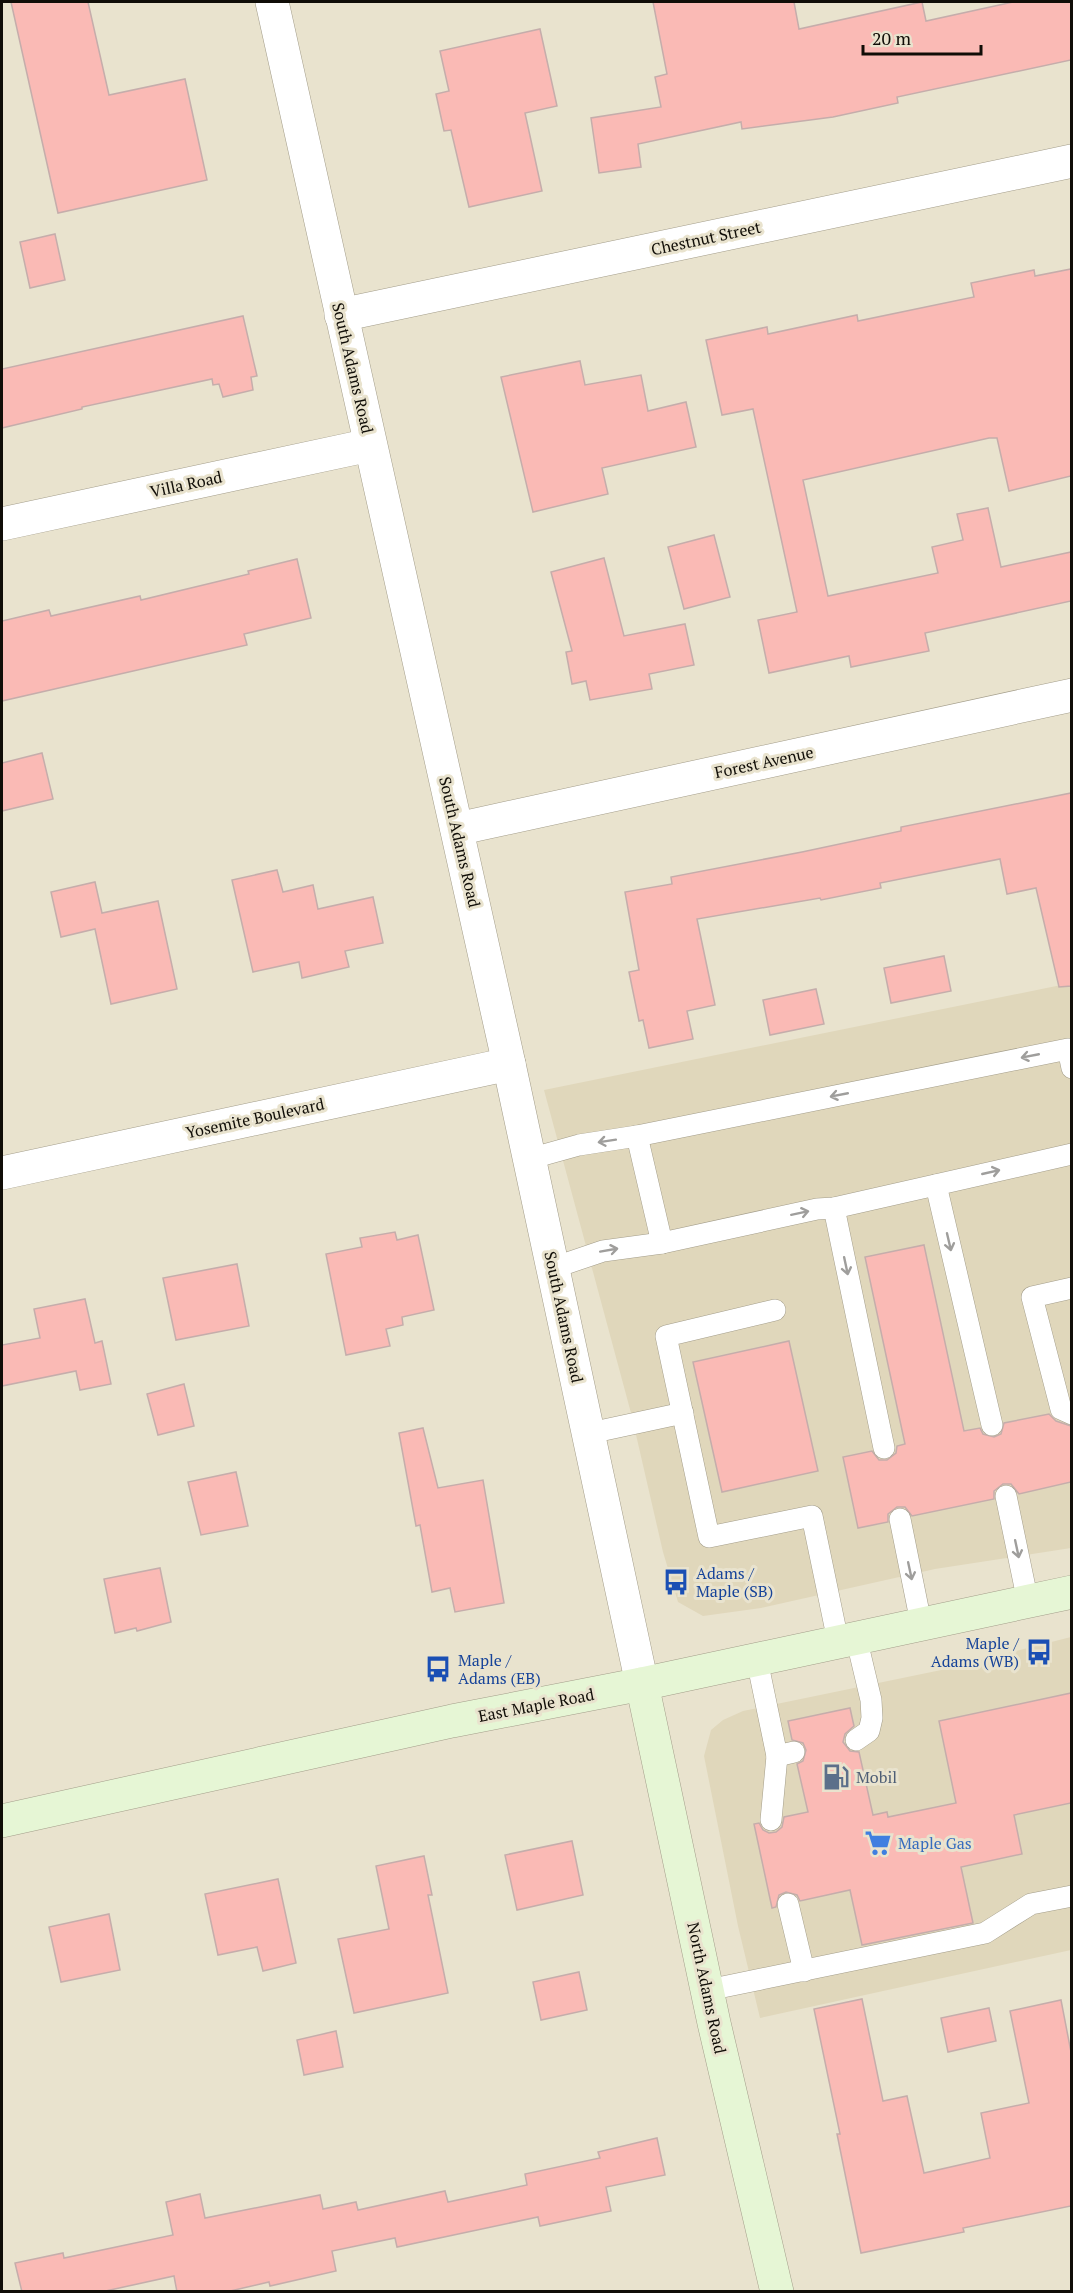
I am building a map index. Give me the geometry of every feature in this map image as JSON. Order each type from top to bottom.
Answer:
[{"type":"main road","name":"East Maple Road","points":[[2,1821],[452,1721],[642,1684],[1071,1593]]},
{"type":"main road","name":"North Adams Road","points":[[642,1684],[708,1990],[777,2292]]},
{"type":"street","name":"South Adams Road","points":[[272,2],[340,315],[509,1064],[590,1433],[642,1684]]},
{"type":"street","name":"Chestnut Street","points":[[340,315],[1071,161]]},
{"type":"street","name":"Villa Road","points":[[2,524],[370,445]]},
{"type":"street","name":"Forest Avenue","points":[[457,829],[1071,695]]},
{"type":"street","name":"Yosemite Boulevard","points":[[2,1173],[509,1064]]},
{"type":"lane","points":[[529,1159],[579,1145],[637,1136],[1068,1049],[1071,1068]]},
{"type":"lane","points":[[637,1136],[662,1243]]},
{"type":"lane","points":[[553,1268],[603,1251],[662,1243],[817,1209],[834,1208],[1071,1154]]},
{"type":"lane","points":[[936,1185],[992,1425]]},
{"type":"lane","points":[[834,1208],[884,1448]]},
{"type":"lane","points":[[1071,1288],[1032,1297],[1061,1409],[1071,1414]]},
{"type":"lane","points":[[775,1310],[666,1336],[709,1537],[812,1516],[872,1718],[869,1731],[856,1740]]},
{"type":"lane","points":[[590,1433],[683,1413]]},
{"type":"lane","points":[[1006,1496],[1028,1602]]},
{"type":"lane","points":[[900,1519],[921,1623]]},
{"type":"lane","points":[[757,1660],[786,1754],[772,1788],[771,1820]]},
{"type":"lane","points":[[708,1990],[985,1933],[1031,1904],[1071,1896]]},
{"type":"lane","points":[[788,1904],[804,1971]]},
{"type":"shaded area","points":[[1071,983],[1071,1548],[935,1569],[761,1608],[703,1616],[678,1602],[663,1552],[631,1413],[544,1090]]},
{"type":"shaded area","points":[[1071,1637],[1071,1950],[760,2018],[738,1926],[704,1756],[711,1730],[723,1720],[743,1711],[946,1669]]},
{"type":"building","points":[[11,2],[88,2],[109,95],[185,79],[207,180],[58,213]]},
{"type":"building","points":[[653,2],[794,2],[799,29],[922,2],[926,21],[1013,2],[1071,2],[1071,60],[897,97],[898,103],[833,117],[742,129],[741,122],[638,144],[641,167],[599,173],[591,118],[661,107],[655,77],[667,74]]},
{"type":"building","points":[[540,29],[557,106],[525,113],[542,191],[469,207],[451,130],[444,131],[436,94],[449,91],[440,51]]},
{"type":"building","points":[[55,234],[65,280],[30,288],[20,242]]},
{"type":"building","points":[[1071,269],[1071,476],[1009,491],[997,438],[989,438],[803,480],[828,596],[938,573],[932,547],[963,540],[957,514],[988,508],[1001,567],[1071,552],[1071,601],[925,633],[929,651],[851,667],[849,656],[769,673],[758,620],[797,612],[753,409],[722,415],[706,340],[767,327],[768,334],[857,315],[858,321],[974,297],[971,283],[1034,270],[1035,276]]},
{"type":"building","points":[[243,316],[257,376],[251,377],[253,390],[223,397],[219,384],[213,385],[212,379],[82,407],[82,409],[2,428],[2,369]]},
{"type":"building","points":[[580,361],[585,385],[641,375],[648,411],[686,402],[696,447],[602,468],[608,494],[533,512],[501,377]]},
{"type":"building","points":[[714,535],[730,597],[684,609],[668,547]]},
{"type":"building","points":[[604,558],[624,636],[685,624],[694,665],[649,674],[652,689],[590,700],[586,681],[572,684],[566,652],[572,651],[551,572]]},
{"type":"building","points":[[297,559],[311,618],[244,634],[247,645],[2,701],[2,621],[49,610],[51,616],[140,596],[141,600],[249,574],[248,571]]},
{"type":"building","points":[[42,753],[53,799],[2,811],[2,763]]},
{"type":"building","points":[[1071,793],[1071,986],[1059,987],[1036,888],[1007,894],[1000,859],[880,883],[881,888],[821,900],[820,898],[697,919],[715,1005],[687,1011],[693,1039],[649,1048],[643,1020],[639,1021],[629,972],[639,970],[625,892],[672,884],[671,877],[802,852],[901,831],[901,827]]},
{"type":"building","points":[[277,870],[283,892],[313,885],[318,909],[373,897],[383,943],[345,951],[349,967],[302,978],[299,962],[253,972],[232,880]]},
{"type":"building","points":[[95,882],[102,913],[158,901],[177,989],[111,1004],[95,929],[61,937],[51,892]]},
{"type":"building","points":[[944,956],[951,991],[891,1003],[884,968]]},
{"type":"building","points":[[816,989],[824,1024],[770,1035],[763,1000]]},
{"type":"building","points":[[395,1232],[397,1240],[418,1235],[434,1310],[402,1317],[403,1325],[386,1329],[390,1346],[346,1355],[326,1254],[362,1247],[360,1238]]},
{"type":"building","points":[[924,1245],[964,1431],[980,1428],[983,1434],[994,1437],[1001,1434],[1004,1423],[1049,1414],[1056,1421],[1071,1426],[1071,1482],[1019,1494],[1011,1484],[1003,1484],[994,1491],[994,1499],[912,1516],[905,1507],[897,1507],[888,1514],[888,1522],[858,1528],[843,1457],[872,1451],[879,1460],[887,1460],[896,1453],[897,1446],[905,1444],[865,1257]]},
{"type":"building","points":[[237,1264],[249,1326],[176,1340],[163,1278]]},
{"type":"building","points":[[85,1299],[95,1343],[102,1341],[111,1384],[80,1390],[76,1371],[2,1386],[2,1345],[40,1338],[34,1309]]},
{"type":"building","points":[[789,1341],[818,1471],[722,1492],[693,1362]]},
{"type":"building","points":[[184,1384],[194,1426],[158,1435],[147,1394]]},
{"type":"building","points":[[423,1428],[438,1488],[483,1480],[504,1603],[455,1612],[450,1588],[432,1592],[420,1525],[416,1526],[399,1433]]},
{"type":"building","points":[[236,1472],[248,1526],[201,1535],[188,1482]]},
{"type":"building","points":[[160,1568],[171,1622],[137,1631],[136,1628],[115,1633],[104,1579]]},
{"type":"building","points":[[1071,1693],[1071,1803],[1014,1815],[1022,1854],[961,1867],[973,1923],[862,1945],[850,1890],[800,1901],[797,1895],[786,1892],[779,1895],[776,1907],[772,1908],[754,1824],[759,1823],[763,1830],[769,1833],[776,1832],[782,1827],[784,1817],[808,1812],[797,1764],[803,1761],[806,1750],[803,1743],[792,1740],[788,1721],[850,1708],[854,1726],[845,1734],[843,1742],[850,1751],[859,1752],[873,1815],[887,1812],[888,1817],[956,1803],[939,1721]]},
{"type":"building","points":[[572,1841],[583,1895],[517,1910],[505,1855]]},
{"type":"building","points":[[424,1856],[432,1895],[428,1895],[448,1993],[354,2013],[338,1939],[389,1929],[376,1866]]},
{"type":"building","points":[[278,1879],[296,1963],[263,1971],[257,1947],[218,1955],[205,1894]]},
{"type":"building","points":[[109,1914],[120,1970],[61,1982],[49,1927]]},
{"type":"building","points":[[579,1972],[587,2010],[541,2020],[533,1982]]},
{"type":"building","points":[[862,1999],[883,2101],[907,2096],[924,2173],[990,2158],[981,2113],[1029,2103],[1010,2011],[1061,2000],[1071,2052],[1071,2206],[963,2228],[964,2232],[861,2253],[837,2134],[840,2134],[814,2009]]},
{"type":"building","points":[[989,2008],[996,2041],[948,2052],[941,2018]]},
{"type":"building","points":[[336,2031],[343,2067],[304,2075],[297,2040]]},
{"type":"building","points":[[657,2138],[665,2175],[606,2187],[611,2211],[540,2226],[538,2217],[397,2247],[395,2238],[332,2251],[336,2271],[270,2286],[269,2282],[226,2292],[177,2292],[174,2276],[101,2292],[22,2292],[15,2263],[63,2253],[64,2258],[173,2235],[166,2202],[200,2194],[205,2218],[320,2195],[323,2209],[356,2202],[358,2210],[445,2191],[448,2202],[527,2185],[525,2174],[600,2158],[598,2152]]},
{"type":"place","name":"Adams / Maple (SB)","points":[[676,1582]]},
{"type":"place","name":"Maple / Adams (WB)","points":[[1039,1652]]},
{"type":"place","name":"Maple / Adams (EB)","points":[[438,1669]]},
{"type":"place","name":"Mobil","points":[[836,1777]]},
{"type":"place","name":"Maple Gas","points":[[878,1843]]}]
